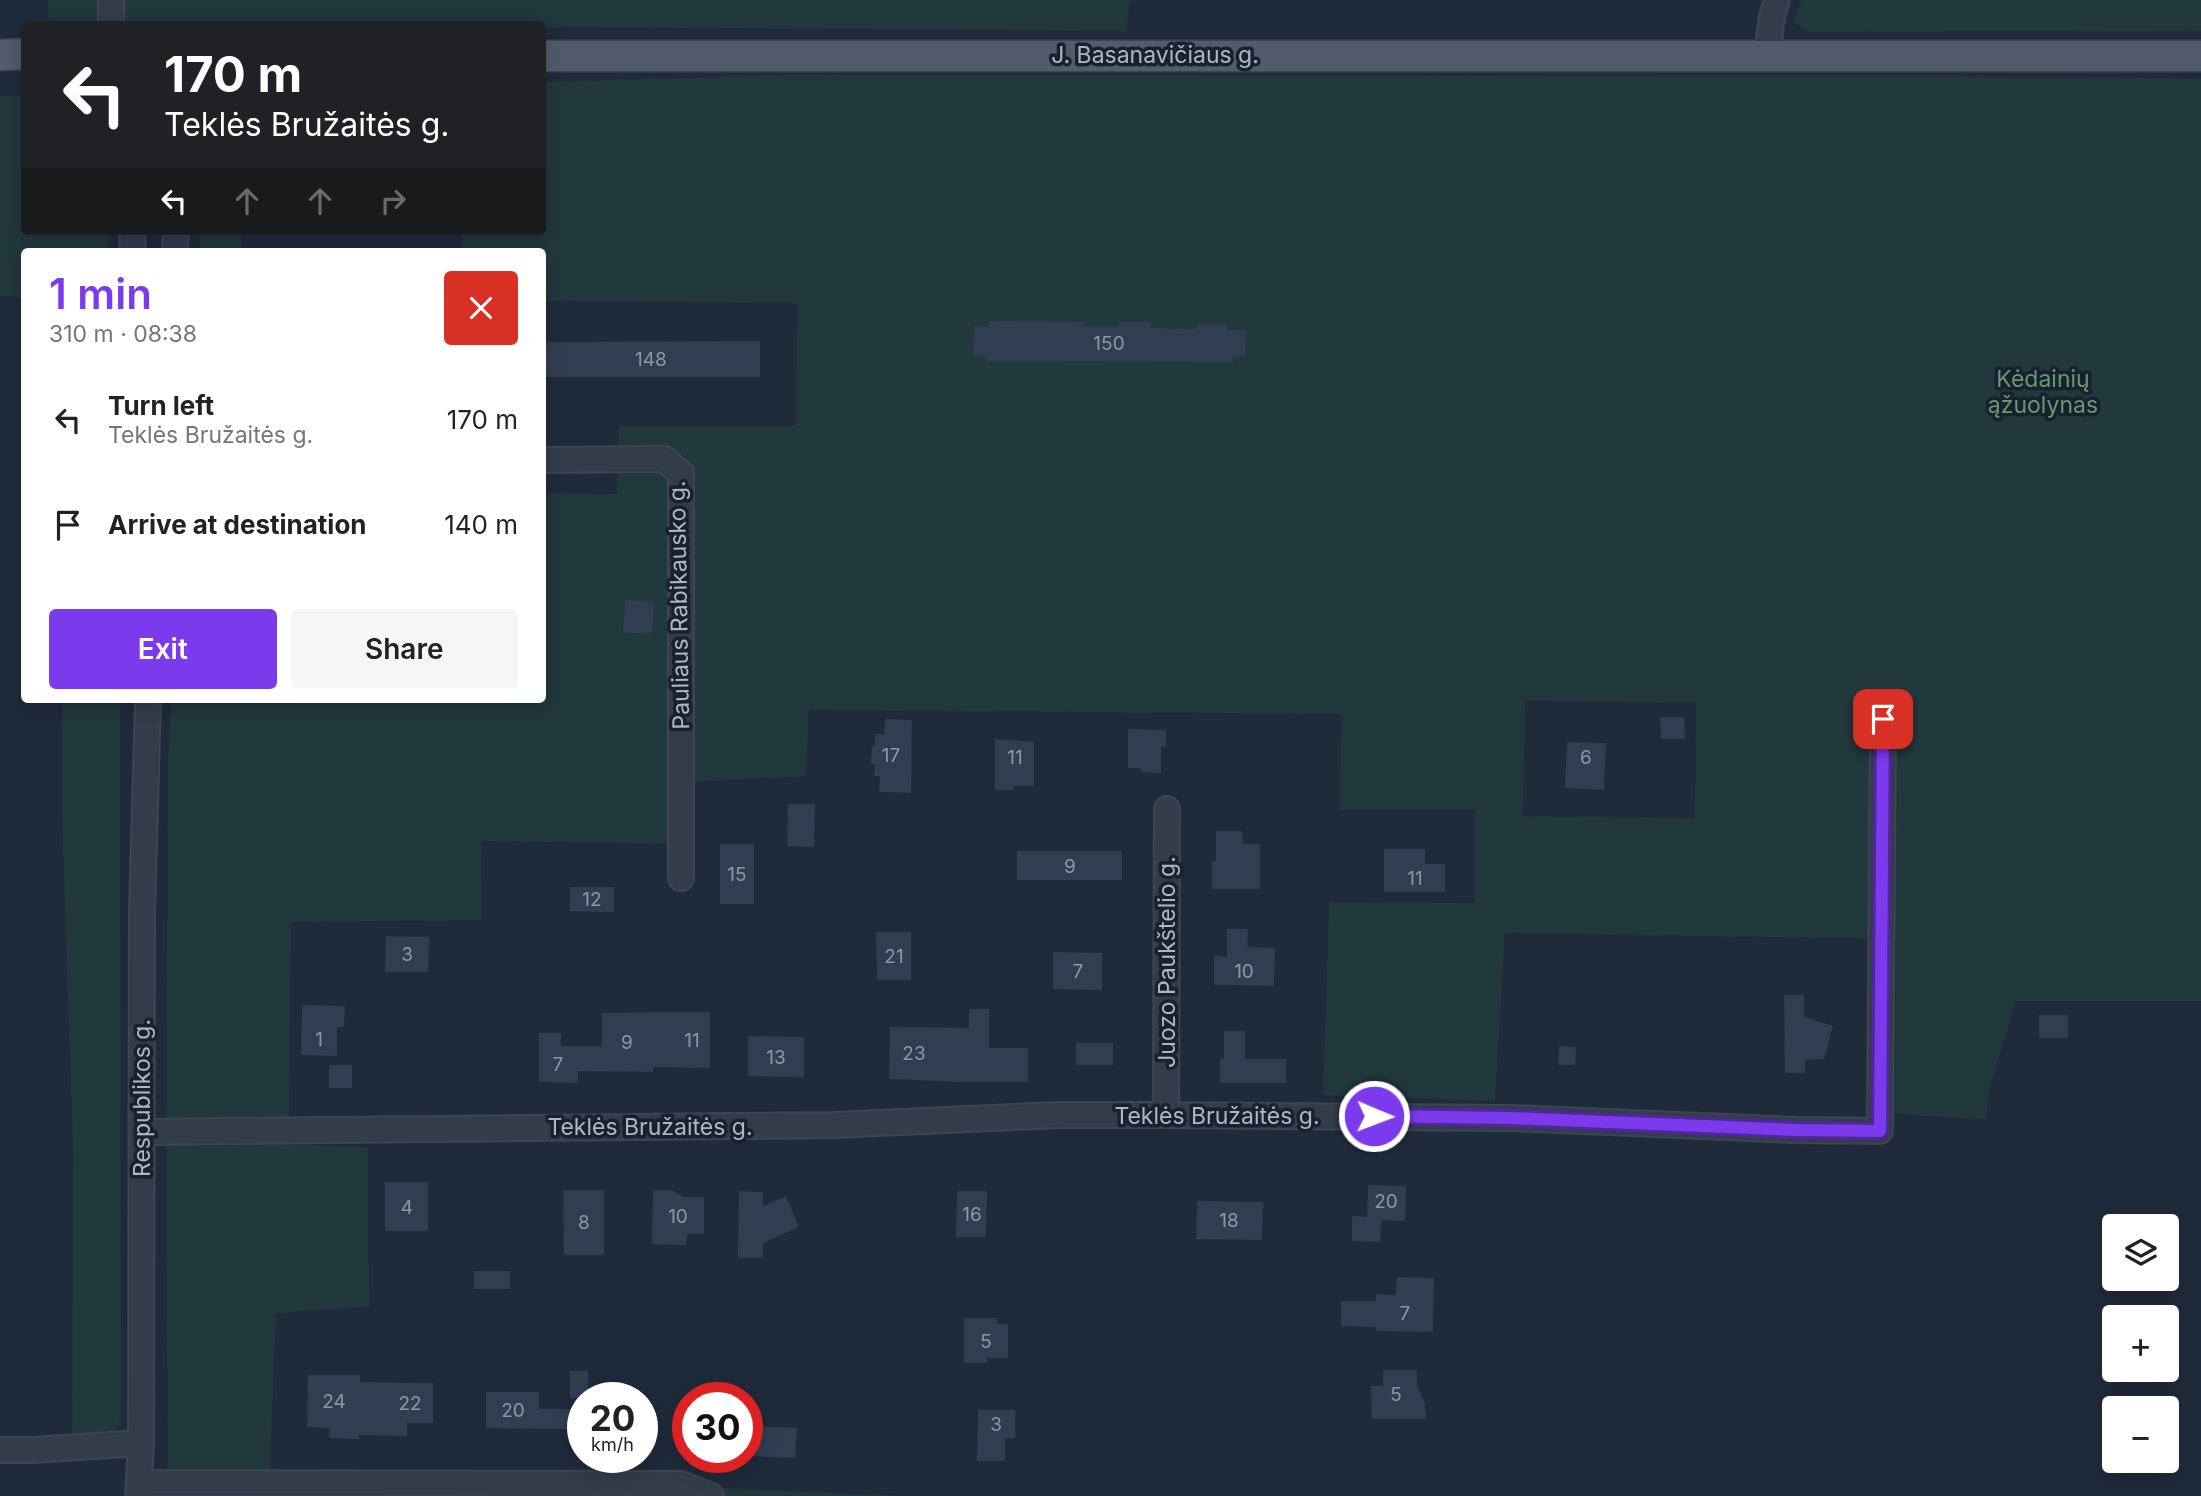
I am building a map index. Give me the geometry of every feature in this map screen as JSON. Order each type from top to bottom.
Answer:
[{"type":"main road","points":[[0,55],[21,54]]},
{"type":"main road","name":"J. Basanavičiaus g.","points":[[546,56],[2201,55]]},
{"type":"street","points":[[111,0],[111,21]]},
{"type":"street","points":[[1767,56],[1772,16],[1777,0]]},
{"type":"street","name":"Pauliaus Rabikausko g.","points":[[546,460],[664,459],[681,473],[681,878]]},
{"type":"street","name":"Respublikos g.","points":[[139,1490],[142,912],[148,703]]},
{"type":"street","name":"Teklės Bružaitės g.","points":[[142,1132],[834,1125],[1044,1116],[1166,1115],[1510,1118],[1880,1131],[1883,719]]},
{"type":"street","name":"Juozo Paukštelio g.","points":[[1166,1115],[1167,809]]},
{"type":"street","points":[[0,1450],[141,1443]]},
{"type":"street","points":[[139,1490],[681,1484],[711,1496]]},
{"type":"green space","points":[[47,0],[1130,0],[1126,31],[546,27],[546,21],[49,21]]},
{"type":"green space","points":[[1802,0],[2201,0],[2201,31],[1810,32],[1793,20]]},
{"type":"green space","name":"Kėdainių ąžuolynas","points":[[783,75],[2201,79],[2201,1001],[2016,1001],[1988,1094],[1987,1120],[1895,1114],[1896,939],[1505,933],[1495,1101],[1323,1095],[1329,902],[1475,903],[1475,810],[1340,810],[1341,714],[809,710],[806,776],[688,782],[672,844],[481,841],[482,920],[291,922],[289,1144],[368,1147],[369,1307],[276,1313],[270,1469],[907,1496],[163,1496],[168,1460],[168,755],[172,703],[546,703],[546,493],[617,494],[619,426],[796,426],[797,303],[546,301],[546,248],[462,248],[461,235],[546,235],[546,82]],"holes":[[[1525,701],[1696,703],[1695,818],[1523,816]]]},
{"type":"green space","points":[[0,96],[21,96],[21,235],[108,235],[108,248],[21,248],[21,298],[0,296]]},
{"type":"green space","points":[[200,235],[241,235],[241,248],[200,248]]},
{"type":"green space","points":[[62,703],[120,703],[121,1418],[118,1426],[108,1435],[72,1439],[73,1149],[62,820]]},
{"type":"building","points":[[989,321],[1084,322],[1084,327],[1119,327],[1119,322],[1151,322],[1151,328],[1197,329],[1197,324],[1227,324],[1227,330],[1246,330],[1245,356],[1233,356],[1233,362],[986,361],[987,356],[973,356],[974,326],[989,327]]},
{"type":"building","points":[[760,341],[760,377],[546,377],[546,342]]},
{"type":"building","points":[[625,600],[654,602],[652,634],[623,632]]},
{"type":"building","points":[[1660,717],[1684,717],[1685,739],[1661,739]]},
{"type":"building","points":[[885,719],[912,720],[911,793],[879,792],[880,776],[874,776],[875,764],[871,764],[872,746],[875,747],[875,734],[884,734]]},
{"type":"building","points":[[1128,729],[1166,730],[1166,747],[1161,747],[1161,773],[1128,768]]},
{"type":"building","points":[[995,739],[1034,742],[1034,786],[995,790]]},
{"type":"building","points":[[1567,742],[1606,743],[1604,790],[1565,788]]},
{"type":"building","points":[[788,804],[815,804],[814,847],[787,846]]},
{"type":"building","points":[[1216,831],[1242,831],[1243,844],[1260,844],[1260,889],[1212,889]]},
{"type":"building","points":[[720,844],[754,844],[754,904],[720,904]]},
{"type":"building","points":[[1384,849],[1425,849],[1425,864],[1445,864],[1445,892],[1384,892]]},
{"type":"building","points":[[1017,851],[1122,851],[1122,880],[1017,880]]},
{"type":"building","points":[[570,887],[614,887],[614,912],[570,911]]},
{"type":"building","points":[[1227,929],[1248,929],[1247,947],[1275,948],[1274,986],[1214,985],[1214,956],[1227,957]]},
{"type":"building","points":[[876,932],[911,932],[911,980],[877,980]]},
{"type":"building","points":[[386,936],[429,937],[428,972],[385,972]]},
{"type":"building","points":[[1053,952],[1102,953],[1102,990],[1053,989]]},
{"type":"building","points":[[1784,995],[1804,995],[1804,1017],[1833,1026],[1824,1059],[1805,1060],[1805,1073],[1785,1073]]},
{"type":"building","points":[[302,1005],[345,1006],[344,1027],[337,1027],[337,1056],[301,1055]]},
{"type":"building","points":[[969,1009],[989,1009],[989,1048],[1028,1048],[1028,1082],[889,1079],[890,1027],[969,1028]]},
{"type":"building","points":[[710,1012],[710,1068],[653,1067],[653,1072],[578,1071],[578,1083],[539,1082],[539,1033],[561,1033],[561,1046],[602,1046],[602,1013]]},
{"type":"building","points":[[2039,1015],[2068,1015],[2068,1038],[2039,1038]]},
{"type":"building","points":[[1224,1031],[1245,1031],[1245,1059],[1286,1059],[1286,1083],[1220,1083],[1220,1059],[1224,1059]]},
{"type":"building","points":[[748,1036],[804,1037],[804,1077],[748,1076]]},
{"type":"building","points":[[1076,1043],[1113,1043],[1113,1065],[1076,1065]]},
{"type":"building","points":[[1559,1046],[1576,1047],[1575,1065],[1558,1065]]},
{"type":"building","points":[[329,1065],[352,1065],[352,1088],[329,1088]]},
{"type":"building","points":[[385,1182],[428,1182],[428,1231],[385,1231]]},
{"type":"building","points":[[1368,1185],[1406,1186],[1405,1221],[1381,1220],[1380,1242],[1352,1241],[1352,1216],[1367,1217]]},
{"type":"building","points":[[563,1190],[604,1190],[604,1255],[564,1255]]},
{"type":"building","points":[[653,1190],[672,1190],[683,1197],[704,1197],[704,1234],[687,1234],[686,1245],[652,1244]]},
{"type":"building","points":[[739,1191],[763,1192],[763,1206],[786,1196],[799,1227],[763,1243],[763,1258],[738,1258]]},
{"type":"building","points":[[957,1191],[987,1191],[986,1237],[956,1237]]},
{"type":"building","points":[[1197,1201],[1263,1202],[1262,1240],[1196,1239]]},
{"type":"building","points":[[474,1271],[510,1271],[510,1289],[474,1289]]},
{"type":"building","points":[[1397,1277],[1434,1278],[1433,1332],[1376,1331],[1376,1327],[1341,1326],[1341,1301],[1376,1301],[1376,1294],[1396,1295]]},
{"type":"building","points":[[964,1318],[997,1318],[997,1324],[1008,1324],[1008,1358],[987,1358],[987,1363],[964,1363]]},
{"type":"building","points":[[1383,1370],[1417,1370],[1417,1386],[1425,1403],[1426,1419],[1372,1419],[1371,1386],[1383,1386]]},
{"type":"building","points":[[570,1371],[588,1371],[588,1382],[570,1382]]},
{"type":"building","points":[[308,1375],[360,1375],[360,1382],[433,1383],[433,1423],[407,1423],[407,1436],[359,1435],[359,1439],[329,1438],[330,1428],[307,1427]]},
{"type":"building","points":[[486,1392],[539,1392],[539,1409],[567,1409],[567,1429],[486,1428]]},
{"type":"building","points":[[978,1410],[1015,1410],[1015,1438],[1005,1438],[1005,1461],[977,1461]]},
{"type":"building","points":[[763,1427],[797,1428],[795,1458],[763,1457]]},
{"type":"route","points":[[1374,1116],[1880,1131],[1883,719]]}]
